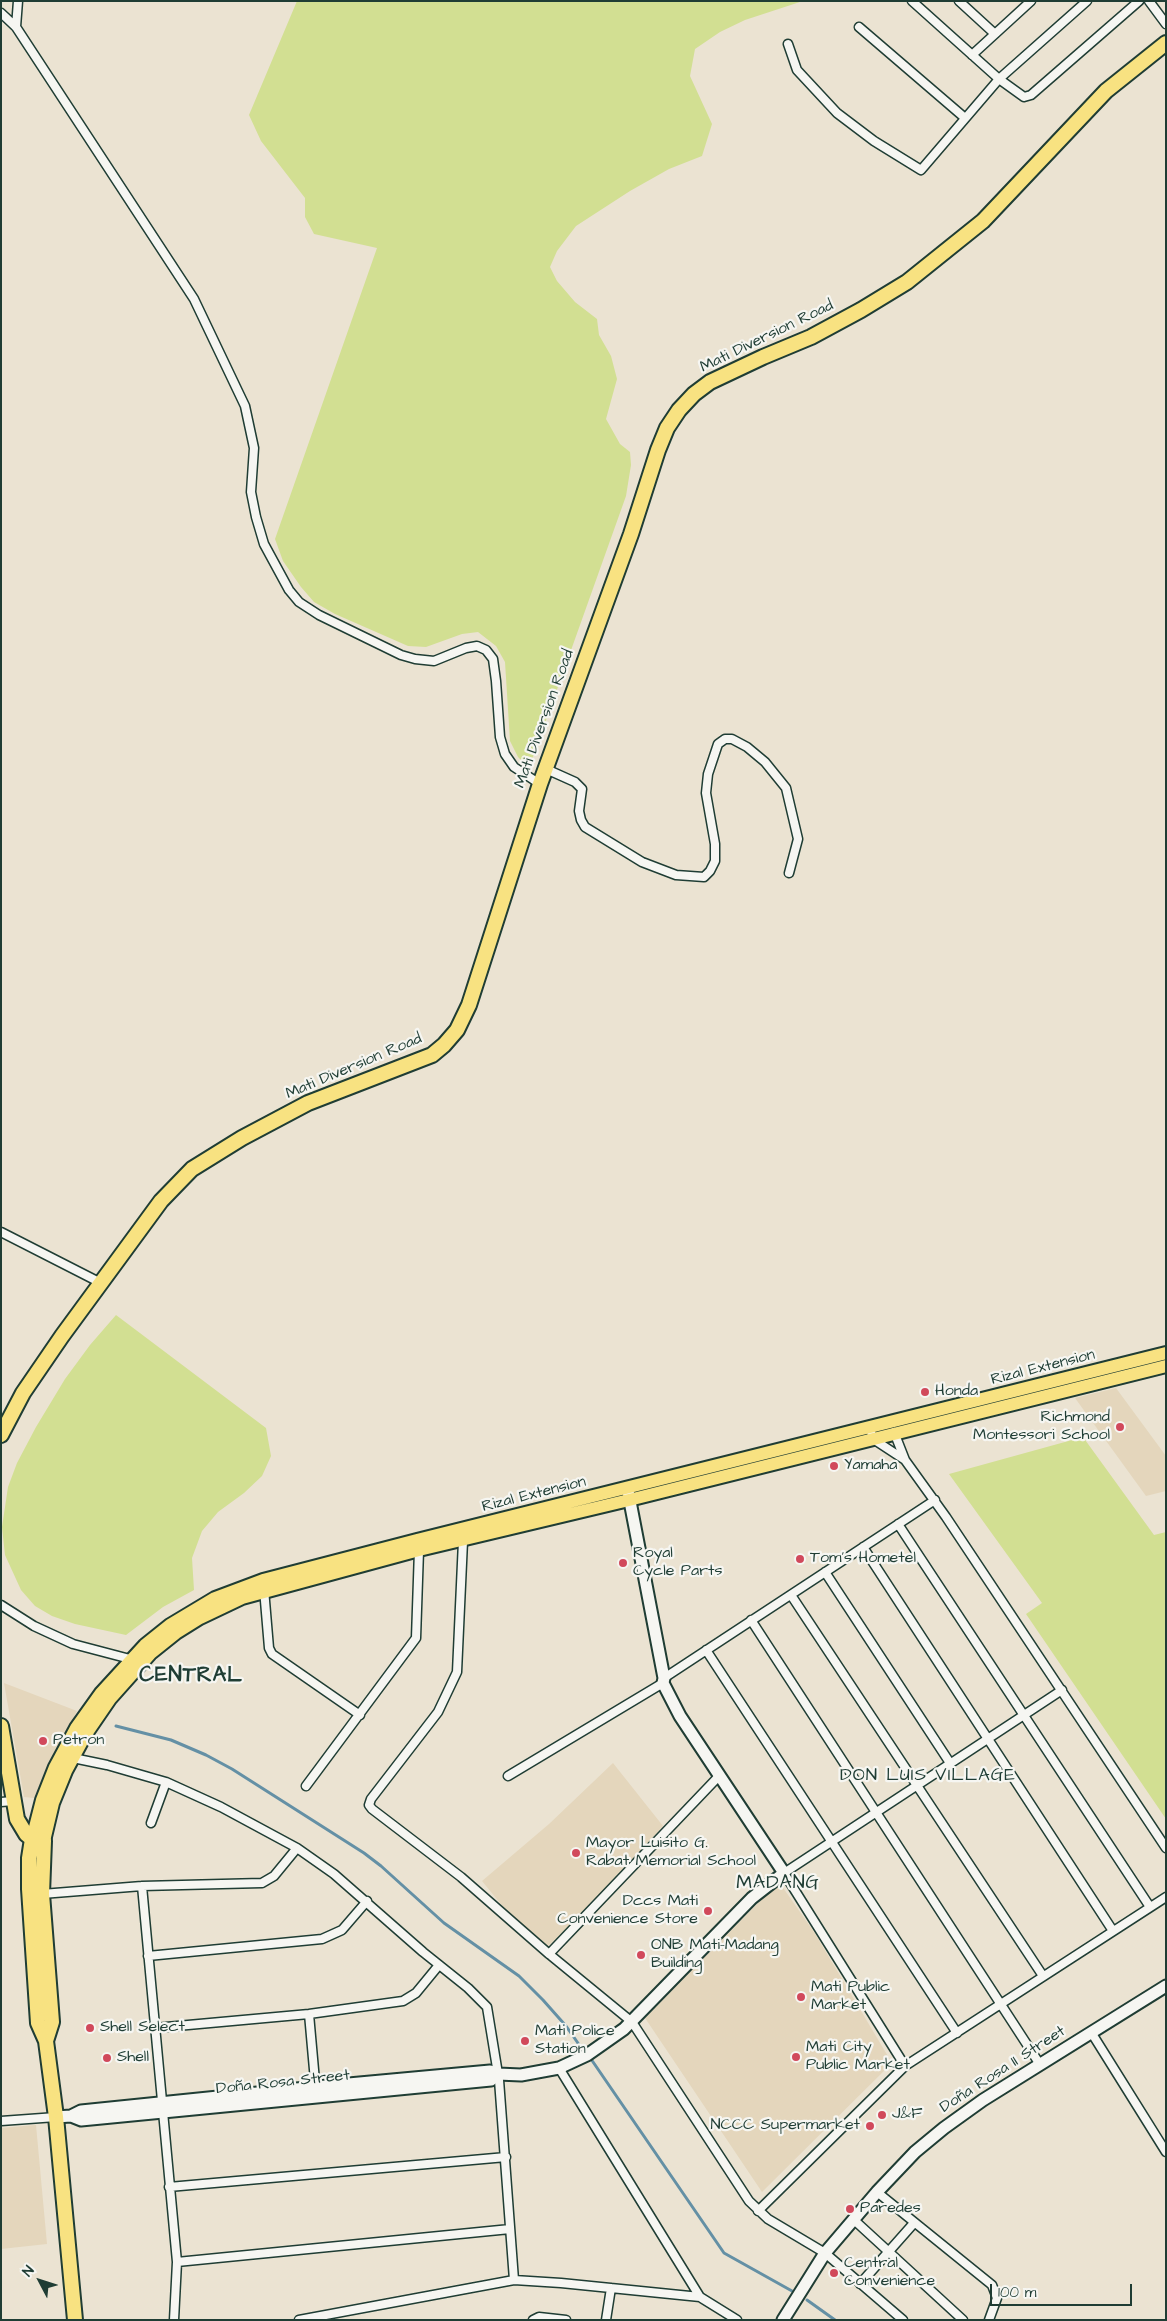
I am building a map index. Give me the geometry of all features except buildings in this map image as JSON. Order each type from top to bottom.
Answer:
[{"type":"highway","name":"Mati Diversion Road","points":[[1,1435],[23,1394],[101,1283],[161,1201],[192,1169],[242,1138],[308,1103],[432,1055],[457,1030],[469,1005],[540,784],[634,525],[658,450],[679,410],[694,394],[716,379],[811,336],[861,310],[907,282],[983,221],[1106,91],[1166,43]]},
{"type":"highway","points":[[1,1726],[7,1801],[21,1827],[38,1840],[42,1894],[42,1987],[38,2023],[46,2041],[56,2116],[75,2320]]},
{"type":"highway","points":[[38,1840],[28,1876],[42,1987]]},
{"type":"main road","name":"Rizal Extension","points":[[264,1586],[463,1541],[628,1495],[872,1434],[1166,1354]]},
{"type":"main road","name":"Rizal Extension","points":[[893,1428],[1166,1366]]},
{"type":"main road","name":"Rizal Extension","points":[[38,1840],[42,1800],[62,1754],[91,1706],[134,1663],[200,1618],[264,1586],[417,1540],[628,1495]]},
{"type":"main road","name":"Rizal Extension","points":[[38,1840],[73,1758],[96,1718],[134,1663]]},
{"type":"street","points":[[16,27],[18,1]]},
{"type":"street","points":[[912,1],[1020,96],[1028,96],[1139,1]]},
{"type":"street","points":[[972,55],[1031,1]]},
{"type":"street","points":[[788,44],[797,70],[831,107],[874,140],[921,170],[999,79],[1087,1]]},
{"type":"street","points":[[1149,1],[1166,24]]},
{"type":"street","points":[[962,2],[995,34]]},
{"type":"street","points":[[1,12],[16,27],[194,299],[245,406],[254,448],[251,492],[256,517],[264,544],[289,590],[300,602],[319,615],[408,657],[434,661],[466,648],[477,646],[486,650],[493,659],[500,737],[505,754],[514,767],[540,784]]},
{"type":"street","points":[[859,27],[965,118]]},
{"type":"street","points":[[546,769],[575,782],[582,789],[579,811],[585,827],[642,862],[676,874],[704,877],[710,871],[715,861],[715,844],[706,793],[708,774],[718,744],[725,739],[732,739],[747,747],[765,762],[786,788],[798,839],[789,873]]},
{"type":"street","points":[[1,1232],[101,1283]]},
{"type":"street","points":[[893,1428],[905,1460]]},
{"type":"street","points":[[872,1434],[905,1460],[935,1500],[1166,1848]]},
{"type":"street","points":[[628,1495],[663,1680],[677,1710],[784,1873],[905,2066]]},
{"type":"street","points":[[508,1776],[663,1680],[935,1500]]},
{"type":"street","points":[[898,1524],[1150,1907]]},
{"type":"street","points":[[463,1541],[457,1672],[438,1712],[378,1790],[370,1805],[372,1809],[461,1877],[549,1954],[632,2022],[734,2182],[758,2211],[825,2253],[903,2320]]},
{"type":"street","points":[[863,1547],[1113,1931]]},
{"type":"street","points":[[306,1786],[416,1638],[419,1550]]},
{"type":"street","points":[[825,1572],[950,1764]]},
{"type":"street","points":[[264,1586],[269,1648],[272,1654],[360,1715]]},
{"type":"street","points":[[791,1594],[1043,1976]]},
{"type":"street","points":[[1,1605],[34,1626],[72,1644],[134,1663]]},
{"type":"street","points":[[751,1620],[1040,2063]]},
{"type":"street","points":[[706,1650],[957,2033]]},
{"type":"street","name":"Doña Rosa Street","points":[[56,2116],[71,2116],[81,2111],[162,2107],[316,2092],[490,2071],[498,2074],[533,2073],[559,2068],[587,2055],[632,2022],[752,1898],[784,1873],[1062,1690]]},
{"type":"street","points":[[73,1758],[107,1765],[166,1782],[204,1799],[297,1848],[334,1874],[367,1901],[468,1988],[487,2007],[498,2074],[506,2157],[514,2280]]},
{"type":"street","points":[[549,1954],[719,1776]]},
{"type":"street","points":[[152,1823],[166,1782]]},
{"type":"street","points":[[42,1894],[142,1886],[262,1883],[274,1876],[297,1848]]},
{"type":"street","points":[[142,1886],[177,2262],[174,2320]]},
{"type":"street","points":[[758,2211],[905,2066],[1166,1897]]},
{"type":"street","points":[[148,1956],[322,1938],[342,1930],[367,1901]]},
{"type":"street","points":[[155,2028],[309,2014],[403,2001],[416,1993],[440,1965]]},
{"type":"street","name":"Doña Rosa II Street","points":[[783,2320],[825,2253],[877,2192],[915,2152],[944,2128],[1040,2063],[1166,1986]]},
{"type":"street","points":[[309,2014],[316,2092]]},
{"type":"street","points":[[1091,2032],[1163,2141],[1166,2152]]},
{"type":"street","points":[[559,2068],[700,2297]]},
{"type":"street","points":[[1,2120],[56,2116]]},
{"type":"street","points":[[169,2187],[506,2157]]},
{"type":"street","points":[[877,2192],[992,2286],[997,2298],[989,2320]]},
{"type":"street","points":[[853,2219],[963,2320]]},
{"type":"street","points":[[860,2284],[914,2223]]},
{"type":"street","points":[[177,2262],[510,2228]]},
{"type":"street","points":[[299,2320],[514,2280],[700,2297],[737,2320]]},
{"type":"street","points":[[606,2320],[611,2288]]},
{"type":"street","points":[[533,2320],[539,2317],[566,2320]]},
{"type":"shaded area","name":"Richmond Montessori School","points":[[1116,1388],[1166,1456],[1166,1491],[1146,1496],[1075,1398]]},
{"type":"shaded area","points":[[4,1683],[77,1711],[34,1798],[24,1797]]},
{"type":"shaded area","name":"Mayor Luisito G. Rabat Memorial School","points":[[613,1763],[663,1826],[607,1889],[545,1949],[518,1925],[482,1881],[549,1824]]},
{"type":"shaded area","name":"Mati Public Market","points":[[779,1882],[814,1932],[892,2063],[762,2192],[645,2018]]},
{"type":"shaded area","points":[[36,2125],[47,2244],[1,2249],[1,2128]]},
{"type":"green space","points":[[297,1],[803,1],[745,20],[720,32],[695,49],[690,76],[712,124],[702,156],[669,169],[630,191],[576,226],[557,251],[550,267],[557,281],[575,302],[597,319],[599,335],[611,356],[617,379],[606,419],[620,444],[630,452],[631,465],[626,496],[529,768],[518,757],[510,741],[505,662],[496,646],[478,632],[462,634],[426,647],[408,646],[335,614],[314,602],[301,587],[283,561],[275,539],[377,248],[314,234],[305,217],[305,198],[261,141],[249,115]]},
{"type":"green space","points":[[116,1315],[266,1428],[271,1456],[262,1476],[244,1493],[218,1512],[202,1531],[192,1558],[194,1590],[163,1607],[126,1635],[75,1624],[52,1616],[35,1606],[21,1590],[5,1555],[2,1527],[8,1487],[17,1463],[36,1427],[65,1379],[90,1345]]},
{"type":"green space","points":[[1083,1437],[1154,1535],[1166,1532],[1166,1819],[1026,1614],[1042,1603],[949,1474]]},
{"type":"waterway","points":[[116,1726],[171,1740],[206,1755],[232,1769],[364,1853],[444,1923],[519,1976],[566,2026],[580,2046]]},
{"type":"waterway","points":[[591,2059],[724,2253],[792,2291]]},
{"type":"waterway","points":[[807,2300],[835,2320]]},
{"type":"place","name":"Honda","points":[[925,1392]]},
{"type":"place","name":"Richmond Montessori School","points":[[1120,1427]]},
{"type":"place","name":"Yamaha","points":[[834,1466]]},
{"type":"place","name":"Tom's Hometel","points":[[800,1559]]},
{"type":"place","name":"Royal Cycle Parts","points":[[623,1563]]},
{"type":"place","name":"Petron","points":[[43,1741]]},
{"type":"place","name":"Mayor Luisito G. Rabat Memorial School","points":[[576,1853]]},
{"type":"place","name":"Dccs Mati Convenience Store","points":[[708,1911]]},
{"type":"place","name":"ONB Mati-Madang Building","points":[[641,1955]]},
{"type":"place","name":"Mati Public Market","points":[[801,1997]]},
{"type":"place","name":"Shell Select","points":[[90,2028]]},
{"type":"place","name":"Mati Police Station","points":[[525,2041]]},
{"type":"place","name":"Mati City Public Market","points":[[796,2057]]},
{"type":"place","name":"Shell","points":[[107,2058]]},
{"type":"place","name":"J&F","points":[[882,2115]]},
{"type":"place","name":"NCCC Supermarket","points":[[870,2126]]},
{"type":"place","name":"Paredes","points":[[850,2209]]},
{"type":"place","name":"Central Convenience","points":[[834,2273]]},
{"type":"district","name":"CENTRAL","points":[[191,1677]]},
{"type":"district","name":"DON LUIS VILLAGE","points":[[928,1776]]},
{"type":"district","name":"MADANG","points":[[778,1884]]}]
